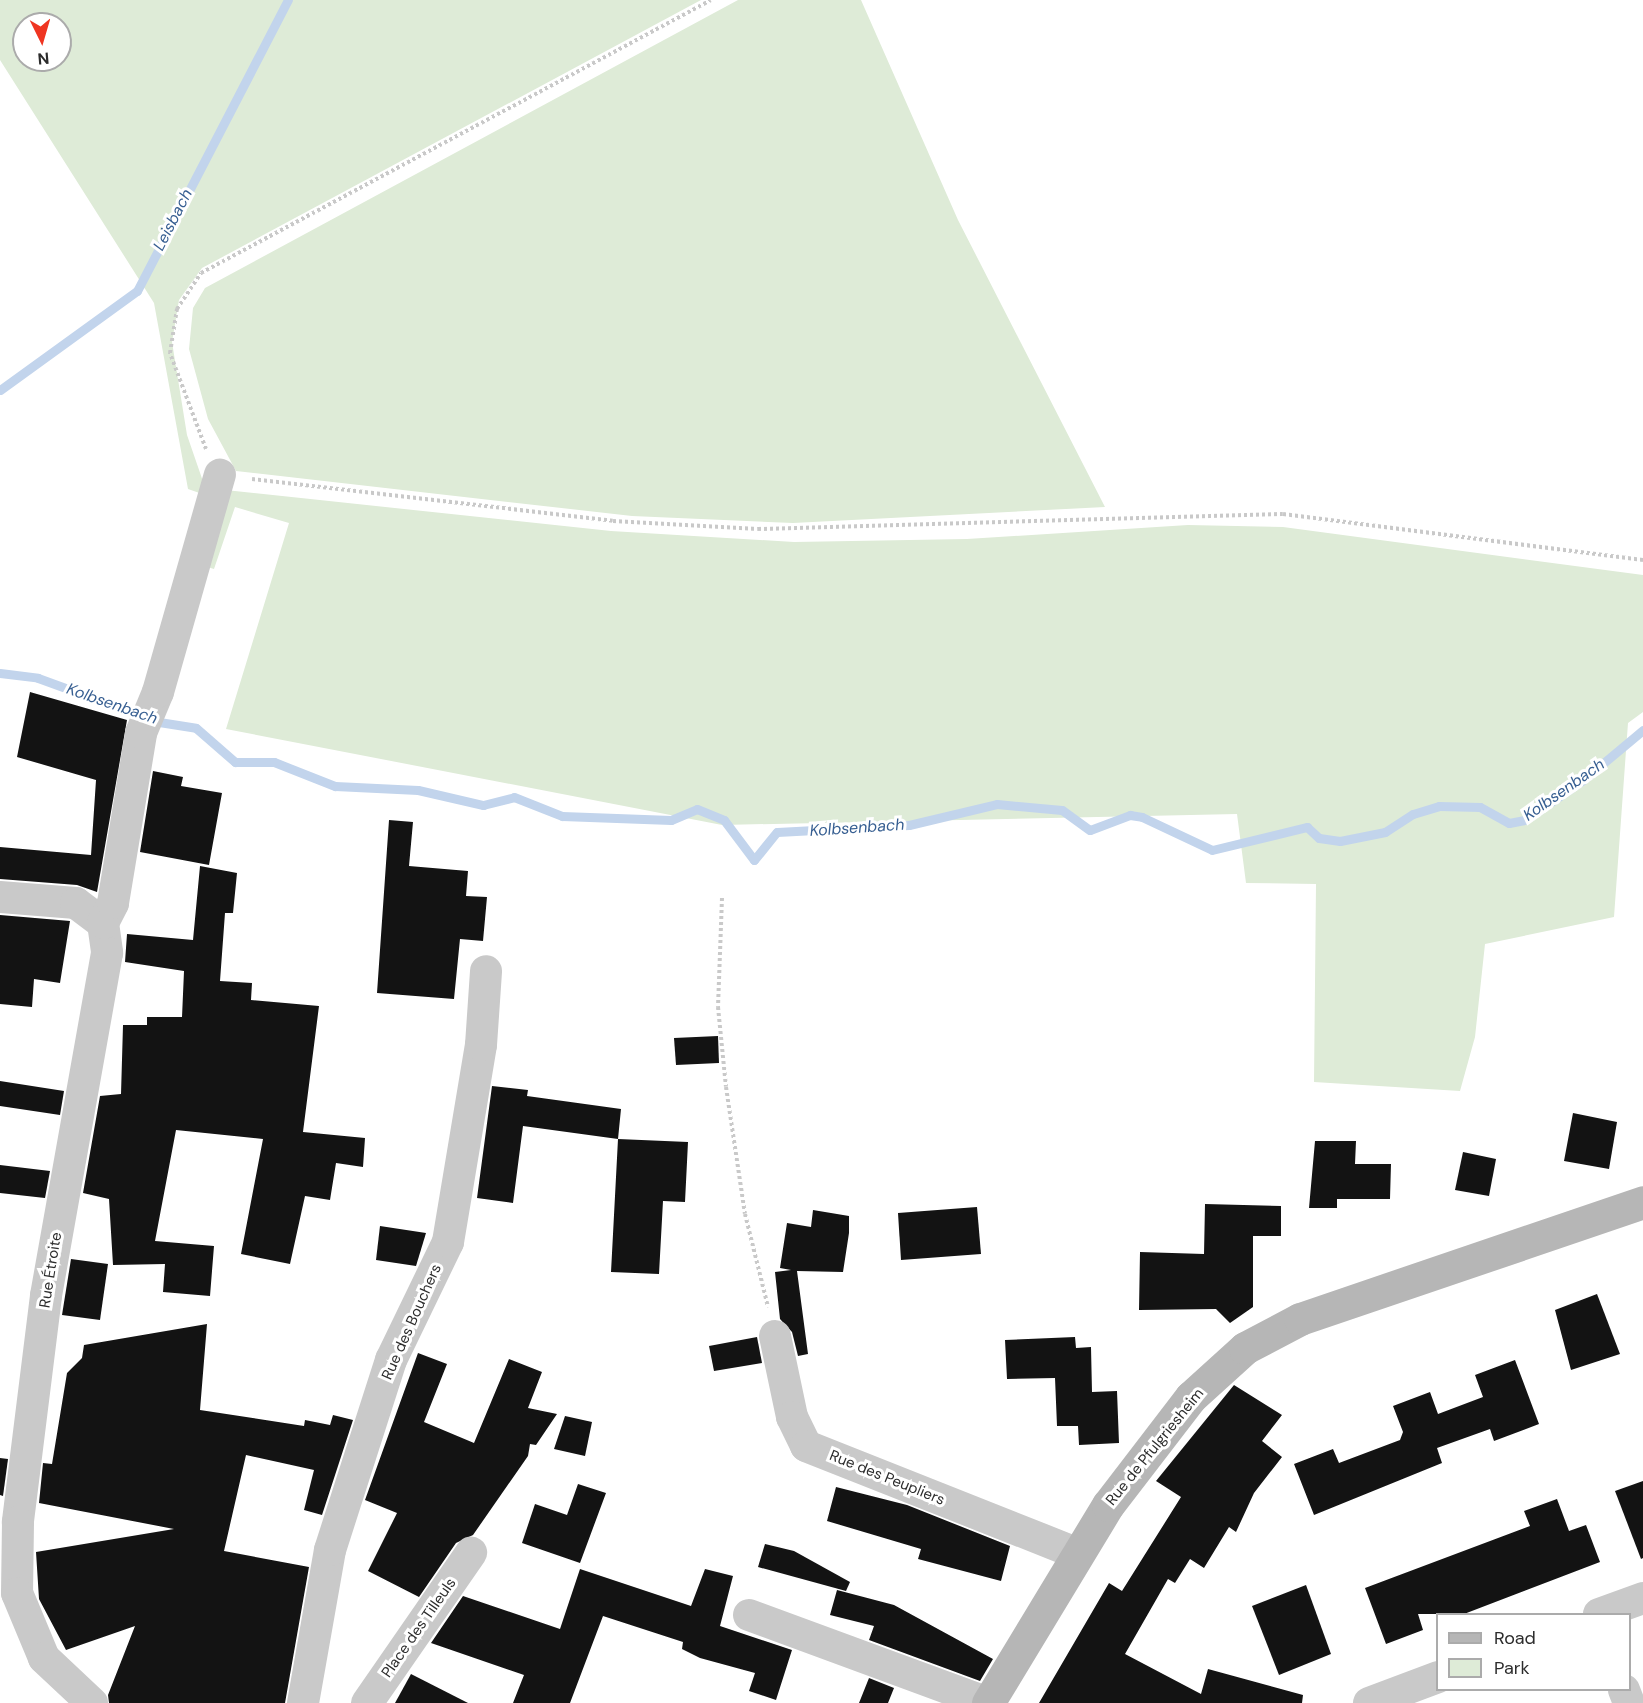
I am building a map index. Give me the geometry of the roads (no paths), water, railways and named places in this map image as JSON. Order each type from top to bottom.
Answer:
[{"type":"main road","name":"Rue de Pfulgriesheim","points":[[988,1703],[1076,1553],[1191,1397],[1245,1348],[1300,1319],[1643,1202]]},
{"type":"street","points":[[0,897],[76,903],[103,923],[113,903],[145,720],[220,475]]},
{"type":"street","name":"Rue Étroite","points":[[92,1703],[44,1658],[17,1593],[18,1522],[46,1296],[107,953],[103,923]]},
{"type":"street","name":"Rue des Bouchers","points":[[303,1703],[330,1550],[391,1360],[448,1242],[481,1045],[486,971]]},
{"type":"street","name":"Rue des Peupliers","points":[[775,1336],[792,1417],[806,1446],[1076,1553]]},
{"type":"street","name":"Place des Tilleuls","points":[[367,1703],[471,1553]]},
{"type":"street","points":[[1602,1613],[1643,1598]]},
{"type":"street","name":"Rue de Pfulgriesheim","points":[[749,1615],[988,1703]]},
{"type":"street","points":[[1369,1703],[1436,1677]]},
{"type":"waterway","name":"Leisbach","points":[[0,390],[137,291],[288,0]]},
{"type":"waterway","name":"Kolbsenbach","points":[[0,673],[38,678],[159,722],[196,728],[235,762],[274,762],[335,786],[418,790],[483,805],[514,797],[562,816],[671,820],[697,809],[724,820],[754,860],[777,832],[909,825],[997,804],[1062,810],[1090,830],[1130,815],[1142,817],[1212,850],[1307,827],[1319,838],[1340,841],[1385,832],[1413,814],[1439,806],[1480,807],[1509,823],[1525,820],[1583,780],[1643,730]]}]
